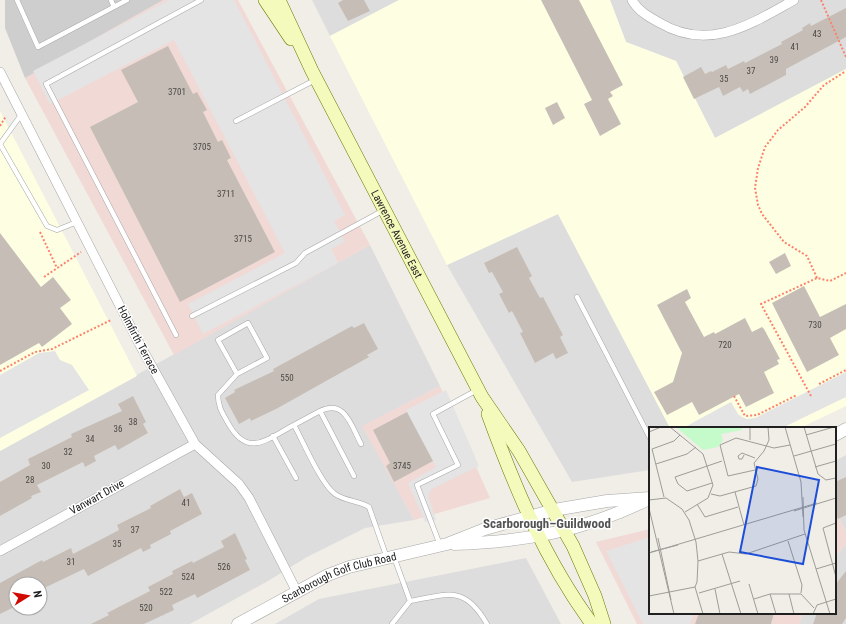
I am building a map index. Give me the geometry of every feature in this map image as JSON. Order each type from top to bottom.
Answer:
[{"type":"main road","name":"Lawrence Avenue East","points":[[265,0],[314,75]]},
{"type":"main road","name":"Lawrence Avenue East","points":[[279,0],[314,75],[480,393],[519,451],[565,530],[595,596],[604,624]]},
{"type":"main road","name":"Lawrence Avenue East","points":[[480,393],[508,471],[538,537],[580,607],[592,624]]},
{"type":"street","points":[[632,0],[639,10],[665,26],[675,31],[698,36],[741,29],[794,0]]},
{"type":"street","name":"Holmfirth Terrace","points":[[0,72],[140,345],[195,444],[239,484],[249,498],[297,592]]},
{"type":"street","points":[[836,434],[846,429]]},
{"type":"street","name":"Vanwart Drive","points":[[0,551],[195,444]]},
{"type":"street","name":"Scarborough Golf Club Road","points":[[238,624],[328,575],[391,557],[443,545],[485,529],[528,516],[607,501],[649,499]]},
{"type":"street","name":"Scarborough Golf Club Road","points":[[443,545],[485,543],[538,537],[586,526],[614,516],[649,499]]},
{"type":"lane","points":[[17,0],[38,47],[127,0]]},
{"type":"lane","points":[[111,0],[114,7]]},
{"type":"lane","points":[[176,335],[46,84],[201,0]]},
{"type":"lane","points":[[236,121],[314,75]]},
{"type":"lane","points":[[21,114],[0,144],[47,226],[57,230],[77,222]]},
{"type":"lane","points":[[192,316],[296,263],[305,253],[384,210]]},
{"type":"lane","points":[[577,297],[649,436]]},
{"type":"lane","points":[[237,374],[218,340],[248,323],[267,358],[237,374],[218,395],[218,405],[232,430],[240,440],[250,444],[260,442],[320,411],[334,407],[339,409],[349,421],[361,444]]},
{"type":"lane","points":[[443,545],[418,485],[458,465],[433,414],[480,393]]},
{"type":"lane","points":[[320,411],[354,476]]},
{"type":"lane","points":[[294,425],[327,486],[334,494],[342,498],[364,504],[369,508],[410,601]]},
{"type":"lane","points":[[273,436],[296,478]]},
{"type":"lane","points":[[392,624],[410,601],[450,594],[467,599],[480,611],[487,624]]},
{"type":"path","points":[[821,0],[846,57]]},
{"type":"path","points":[[817,278],[807,256],[784,242],[762,214],[758,205],[755,188],[758,168],[764,147],[778,130],[805,107],[824,85],[846,72]]},
{"type":"path","points":[[0,126],[6,116]]},
{"type":"path","points":[[44,277],[90,246]]},
{"type":"path","points":[[811,396],[762,304],[817,278],[830,281],[846,273]]},
{"type":"path","points":[[0,371],[35,352],[52,349],[111,320]]},
{"type":"path","points":[[819,384],[846,370]]},
{"type":"path","points":[[734,396],[745,416],[757,415],[797,395]]},
{"type":"shaded area","points":[[5,0],[163,0],[25,78],[5,28]]},
{"type":"shaded area","points":[[163,0],[238,0],[370,245],[174,355],[25,78]]},
{"type":"shaded area","points":[[169,0],[234,0],[345,215],[334,221],[345,242],[331,249],[338,263],[203,334],[188,304],[285,253],[174,40],[50,104],[33,71]]},
{"type":"shaded area","points":[[312,0],[399,0],[330,36]]},
{"type":"shaded area","points":[[399,0],[610,0],[626,42],[676,61],[715,138],[846,69],[846,406],[802,427],[669,427],[558,214],[447,265],[330,36]]},
{"type":"shaded area","points":[[610,0],[846,0],[846,69],[715,138],[676,61],[626,42]]},
{"type":"shaded area","points":[[0,111],[137,376],[0,451]]},
{"type":"shaded area","points":[[558,214],[669,427],[649,427],[649,470],[572,482],[447,265]]},
{"type":"shaded area","points":[[370,245],[440,386],[363,426],[414,520],[365,528],[307,557],[268,581],[190,624],[0,624],[0,451]]},
{"type":"shaded area","points":[[55,351],[60,360],[72,365],[89,390],[0,438],[0,375],[39,353]]},
{"type":"shaded area","points":[[846,372],[846,397],[784,427],[685,427],[731,402],[738,414],[742,417],[747,419],[755,418]]},
{"type":"shaded area","points":[[440,386],[490,498],[414,520],[362,426]]},
{"type":"shaded area","points":[[446,390],[479,466],[432,489],[428,496],[436,520],[425,522],[408,483],[436,467],[408,417],[406,410]]},
{"type":"shaded area","points":[[846,455],[846,532],[836,513],[836,460]]},
{"type":"shaded area","points":[[836,513],[846,532],[846,544],[836,556]]},
{"type":"shaded area","points":[[649,529],[649,614],[803,614],[799,624],[637,624],[596,542]]},
{"type":"shaded area","points":[[649,537],[649,614],[694,614],[690,624],[643,624],[606,551]]},
{"type":"shaded area","points":[[846,544],[846,624],[799,624],[803,614],[836,614],[836,556]]},
{"type":"shaded area","points":[[526,558],[561,624],[275,624],[319,599]]},
{"type":"building","points":[[343,0],[364,0],[370,11],[348,21],[338,3]]},
{"type":"building","points":[[541,0],[579,0],[623,85],[610,92],[613,96],[608,99],[621,124],[600,136],[584,104],[592,100]]},
{"type":"building","points":[[846,8],[846,37],[786,69],[786,75],[750,94],[748,89],[743,92],[740,87],[723,96],[719,87],[694,99],[683,77],[701,67],[705,74],[726,65],[728,69],[744,61],[745,63],[782,44],[781,42],[803,30],[802,28],[810,23],[811,26]]},
{"type":"building","points":[[168,46],[193,94],[197,92],[207,110],[203,112],[218,142],[222,140],[231,158],[227,160],[275,252],[180,302],[90,127],[138,102],[121,70]]},
{"type":"building","points":[[557,102],[565,118],[553,125],[545,108]]},
{"type":"building","points":[[0,233],[41,287],[53,277],[71,300],[60,308],[72,324],[42,347],[39,343],[0,365]]},
{"type":"building","points":[[517,247],[532,276],[529,278],[540,298],[543,297],[563,335],[560,337],[568,353],[556,359],[553,353],[535,363],[520,333],[523,332],[512,311],[509,313],[499,294],[503,292],[492,272],[489,273],[484,263]]},
{"type":"building","points":[[785,253],[791,266],[776,274],[769,262]]},
{"type":"building","points":[[804,286],[820,317],[846,304],[846,329],[830,338],[839,355],[807,372],[772,303]]},
{"type":"building","points":[[687,289],[691,298],[685,302],[704,337],[714,332],[715,334],[745,318],[752,332],[762,327],[764,329],[780,359],[777,360],[779,364],[764,372],[774,393],[746,407],[739,394],[699,415],[692,402],[667,415],[654,392],[673,382],[682,353],[657,305]]},
{"type":"building","points":[[364,323],[378,349],[367,355],[369,357],[276,409],[251,421],[250,418],[239,424],[225,398],[235,392],[234,390],[274,371],[273,369],[352,326],[354,328]]},
{"type":"building","points":[[133,396],[146,422],[143,424],[148,433],[118,450],[115,445],[94,456],[96,461],[85,467],[83,462],[37,485],[41,492],[31,496],[32,498],[0,516],[0,482],[30,465],[28,459],[72,437],[71,434],[122,411],[118,404]]},
{"type":"building","points":[[407,412],[433,461],[394,482],[386,466],[390,463],[373,430]]},
{"type":"building","points":[[846,477],[846,515],[838,519],[836,514],[836,482]]},
{"type":"building","points":[[180,489],[184,497],[192,493],[202,514],[170,531],[171,534],[150,545],[151,548],[143,552],[141,548],[88,576],[84,569],[48,586],[48,576],[13,576],[42,560],[43,562],[71,548],[73,554],[119,530],[117,525],[151,508],[150,506]]},
{"type":"building","points":[[235,533],[247,559],[245,560],[250,570],[197,598],[195,594],[172,605],[174,610],[144,624],[91,624],[109,615],[107,613],[150,591],[148,587],[173,574],[172,571],[192,561],[193,563],[224,547],[221,541]]},
{"type":"building","points":[[846,571],[846,618],[842,624],[813,624],[817,614],[836,614],[836,584]]},
{"type":"building","points":[[8,579],[8,610],[0,614],[0,583]]},
{"type":"building","points":[[699,614],[774,614],[771,624],[695,624]]},
{"type":"district","name":"Scarborough–Guildwood","points":[[547,523]]}]
